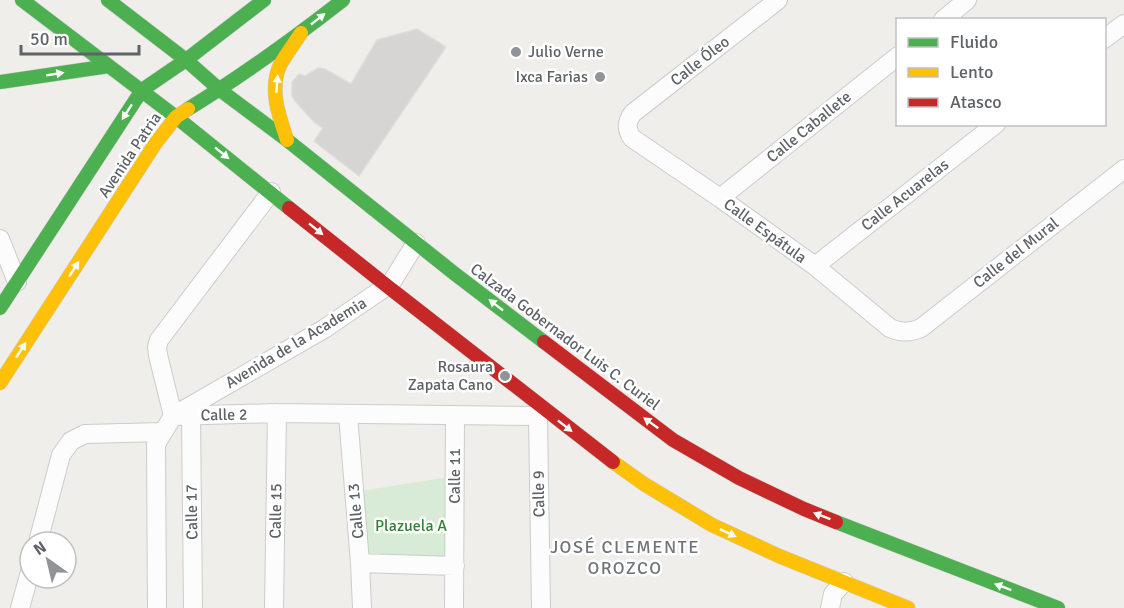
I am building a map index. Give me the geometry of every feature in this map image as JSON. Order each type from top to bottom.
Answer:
[{"type":"main road","points":[[22,0],[142,90],[387,286],[596,450],[644,484],[712,525],[779,556],[908,608]]},
{"type":"main road","name":"Calzada Gobernador Luis C. Curiel","points":[[108,0],[584,374],[673,440],[739,478],[804,509],[1058,608]]},
{"type":"main road","name":"Avenida Patria","points":[[0,309],[142,90],[186,60],[264,0]]},
{"type":"main road","name":"Avenida Patria","points":[[0,383],[155,144],[176,117],[220,90],[301,33],[343,0]]},
{"type":"main road","points":[[287,140],[279,115],[276,78],[283,60],[301,33]]},
{"type":"main road","points":[[0,82],[109,66]]},
{"type":"street","name":"Calle Óleo","points":[[627,126],[628,119],[633,113],[778,0]]},
{"type":"street","points":[[945,18],[967,0]]},
{"type":"street","points":[[1106,38],[1124,24]]},
{"type":"street","name":"Calle Caballete","points":[[720,198],[896,57]]},
{"type":"street","name":"Calle Espátula","points":[[627,126],[632,138],[815,266],[890,328],[906,333]]},
{"type":"street","name":"Calle Acuarelas","points":[[815,266],[993,126]]},
{"type":"street","name":"Calle del Mural","points":[[906,333],[921,328],[1124,169]]},
{"type":"street","points":[[182,416],[158,355],[159,340],[271,192]]},
{"type":"street","points":[[0,239],[17,282]]},
{"type":"street","name":"Avenida de la Academia","points":[[157,608],[156,444],[163,432],[182,416],[324,329],[387,286],[416,243]]},
{"type":"street","name":"Calle 2","points":[[182,416],[278,413],[538,416]]},
{"type":"street","name":"Calle 15","points":[[274,608],[278,413]]},
{"type":"street","name":"Calle 13","points":[[348,415],[362,608]]},
{"type":"street","name":"Calle 11","points":[[454,608],[455,415]]},
{"type":"street","name":"Calle 17","points":[[182,416],[193,608]]},
{"type":"street","name":"Calle 9","points":[[538,416],[541,608]]},
{"type":"street","points":[[41,530],[61,455],[71,441],[85,434],[163,432]]},
{"type":"street","points":[[360,563],[455,566]]},
{"type":"street","points":[[830,608],[833,594],[844,582]]},
{"type":"street","points":[[20,608],[25,590]]},
{"type":"green space","name":"Plazuela A","points":[[455,476],[455,566],[366,569],[361,491]]},
{"type":"building","points":[[417,29],[446,47],[359,176],[314,141],[323,128],[314,122],[295,101],[292,96],[292,82],[299,74],[305,76],[318,68],[325,69],[351,84],[377,40]]},
{"type":"traffic: fast","points":[[22,0],[176,117],[289,208]]},
{"type":"traffic: fast","points":[[108,0],[544,342]]},
{"type":"traffic: fast","points":[[0,308],[142,90],[186,60],[264,0]]},
{"type":"traffic: fast","points":[[188,109],[267,57],[343,0]]},
{"type":"traffic: fast","points":[[0,82],[109,66]]},
{"type":"traffic: fast","points":[[836,522],[1058,608]]},
{"type":"traffic: slow","points":[[287,140],[276,103],[275,84],[280,65],[301,33]]},
{"type":"traffic: slow","points":[[0,383],[155,144],[176,117],[188,109]]},
{"type":"traffic: slow","points":[[613,462],[644,484],[712,525],[779,556],[908,608]]},
{"type":"traffic: jam","points":[[289,208],[613,462]]},
{"type":"traffic: jam","points":[[544,342],[673,440],[739,478],[836,522]]},
{"type":"place","name":"Julio Verne","points":[[516,52]]},
{"type":"place","name":"Ixca Farias","points":[[600,77]]},
{"type":"place","name":"Rosaura Zapata Cano","points":[[505,376]]},
{"type":"district","name":"JOSÉ CLEMENTE OROZCO","points":[[625,557]]}]
